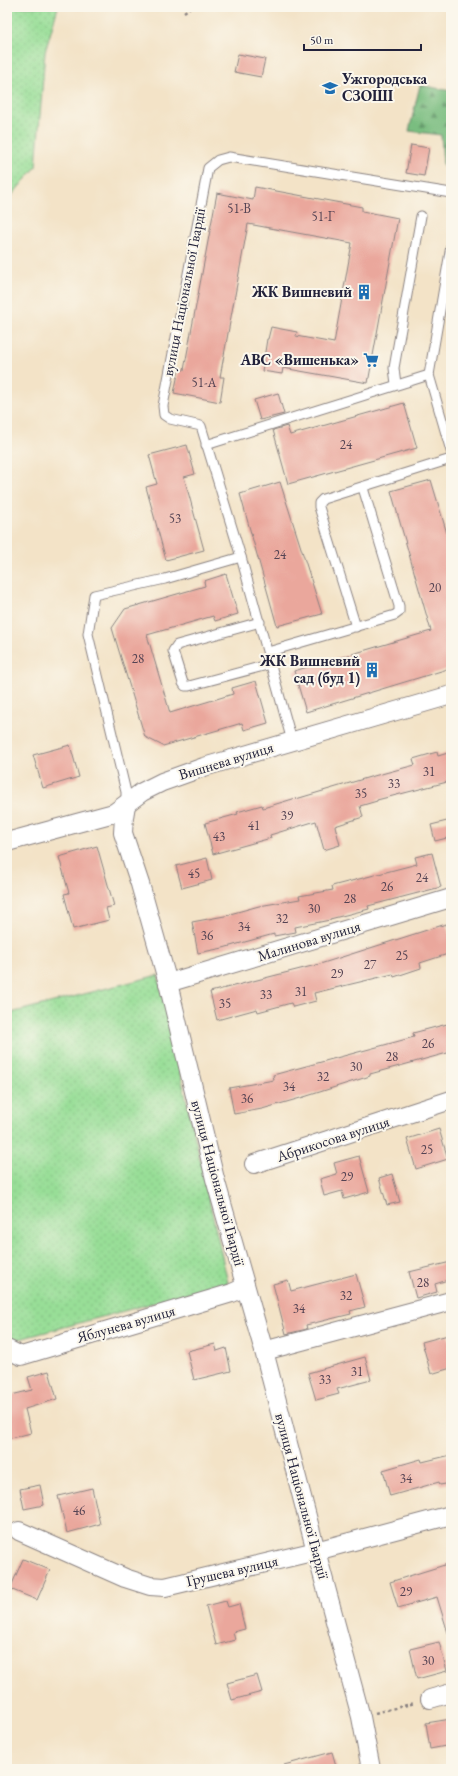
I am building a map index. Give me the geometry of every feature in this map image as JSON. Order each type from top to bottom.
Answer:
[{"type":"street","name":"Вишнева вулиця","points":[[7,842],[114,813],[142,792],[162,782],[292,741],[451,695]]},
{"type":"street","name":"вулиця Національної Гвардії","points":[[126,805],[124,833],[168,983],[215,1179],[264,1351],[361,1716],[371,1769]]},
{"type":"street","name":"Малинова вулиця","points":[[168,983],[451,898]]},
{"type":"street","name":"Абрикосова вулиця","points":[[254,1164],[451,1100]]},
{"type":"street","name":"Яблунева вулиця","points":[[12,1355],[232,1293],[245,1287]]},
{"type":"street","points":[[264,1351],[451,1301]]},
{"type":"street","name":"Грушева вулиця","points":[[18,1531],[125,1578],[157,1587],[177,1584],[316,1551],[451,1515]]},
{"type":"street","points":[[430,1699],[451,1693]]},
{"type":"lane","name":"вулиця Національної Гвардії","points":[[206,445],[201,426],[170,419],[164,415],[163,406],[208,168],[218,160],[229,157],[451,193]]},
{"type":"lane","points":[[396,384],[394,368],[421,216]]},
{"type":"lane","points":[[451,246],[428,375],[451,451]]},
{"type":"lane","points":[[292,741],[260,622],[206,445],[428,375]]},
{"type":"lane","points":[[356,627],[319,503],[323,499],[451,460]]},
{"type":"lane","points":[[268,652],[356,627],[395,615],[400,612],[363,488]]},
{"type":"lane","name":"вулиця Національної Гвардії","points":[[126,805],[126,792],[88,634],[94,595],[165,580],[241,557]]},
{"type":"lane","points":[[260,622],[177,645],[173,651],[185,686],[271,664]]},
{"type":"path","points":[[184,12],[191,7]]},
{"type":"path","points":[[361,1716],[430,1699]]},
{"type":"green space","points":[[7,7],[58,7],[45,52],[36,167],[7,201]]},
{"type":"green space","points":[[420,85],[451,91],[451,167],[443,166],[441,135],[409,131]]},
{"type":"green space","points":[[158,975],[228,1283],[16,1340],[7,1336],[7,1014]]},
{"type":"building","points":[[238,54],[265,59],[261,77],[234,72]]},
{"type":"building","points":[[411,145],[429,148],[424,176],[406,173]]},
{"type":"building","name":"ЖК Вишневий","points":[[255,187],[362,207],[362,211],[398,218],[368,383],[283,368],[282,374],[262,371],[267,339],[271,327],[297,332],[296,336],[334,343],[352,243],[248,224],[220,377],[224,377],[220,402],[174,393],[179,369],[184,370],[217,193],[253,200]]},
{"type":"building","points":[[278,393],[284,414],[260,420],[254,400]]},
{"type":"building","points":[[404,403],[417,448],[288,484],[273,430],[287,426],[290,435]]},
{"type":"building","points":[[187,445],[195,474],[184,477],[204,550],[166,560],[146,487],[157,484],[149,455]]},
{"type":"building","points":[[431,480],[451,547],[451,668],[306,712],[294,671],[431,631],[391,491]]},
{"type":"building","points":[[280,482],[322,614],[277,626],[240,494]]},
{"type":"building","points":[[226,574],[238,614],[215,621],[213,616],[147,635],[170,713],[233,694],[232,688],[256,681],[268,723],[244,730],[242,723],[163,746],[145,737],[112,628],[125,609],[205,586],[204,581]]},
{"type":"building","points":[[70,745],[79,777],[43,788],[33,755]]},
{"type":"building","points":[[437,752],[438,756],[451,752],[451,781],[377,800],[360,806],[363,817],[335,826],[340,845],[324,850],[316,821],[270,835],[271,838],[213,854],[205,823],[238,814],[237,812],[262,805],[263,808],[415,765],[413,759]]},
{"type":"building","points":[[451,820],[451,837],[435,841],[431,825]]},
{"type":"building","points":[[97,846],[114,906],[106,908],[109,920],[73,929],[64,894],[69,893],[59,857]]},
{"type":"building","points":[[432,853],[441,887],[368,906],[369,909],[330,920],[295,927],[296,932],[274,936],[274,934],[223,948],[198,953],[192,922],[230,915],[259,906],[300,899],[299,896],[333,890],[332,886],[417,864],[415,857]]},
{"type":"building","points":[[207,858],[212,880],[182,888],[176,866]]},
{"type":"building","points":[[446,924],[451,939],[451,953],[420,963],[421,968],[394,977],[393,974],[314,993],[316,1001],[293,1007],[291,1003],[258,1012],[257,1009],[217,1020],[210,992],[320,964]]},
{"type":"building","points":[[451,1023],[451,1052],[370,1074],[370,1076],[262,1109],[234,1114],[229,1088],[274,1080],[273,1075],[414,1037],[413,1033]]},
{"type":"building","points":[[439,1129],[448,1159],[416,1169],[407,1139]]},
{"type":"building","points":[[359,1156],[369,1192],[344,1199],[342,1191],[324,1196],[320,1179],[337,1174],[334,1163]]},
{"type":"building","points":[[392,1174],[400,1202],[387,1205],[379,1178]]},
{"type":"building","points":[[451,1262],[451,1279],[435,1284],[437,1292],[416,1298],[409,1272]]},
{"type":"building","points":[[356,1274],[365,1307],[350,1311],[351,1314],[306,1325],[307,1329],[286,1334],[273,1284],[288,1280],[291,1291]]},
{"type":"building","points":[[448,1335],[451,1344],[451,1368],[431,1374],[422,1342]]},
{"type":"building","points":[[215,1344],[217,1351],[226,1348],[231,1371],[194,1380],[187,1351]]},
{"type":"building","points":[[365,1357],[371,1380],[337,1389],[339,1394],[316,1400],[308,1373]]},
{"type":"building","points":[[49,1371],[57,1399],[25,1409],[31,1433],[7,1439],[7,1396],[32,1390],[28,1377]]},
{"type":"building","points":[[451,1455],[451,1483],[440,1485],[439,1482],[390,1496],[383,1470],[421,1459],[422,1462]]},
{"type":"building","points":[[40,1485],[44,1505],[24,1509],[20,1489]]},
{"type":"building","points":[[92,1488],[100,1524],[67,1533],[58,1496]]},
{"type":"building","points":[[23,1559],[50,1570],[37,1600],[10,1589]]},
{"type":"building","points":[[451,1563],[451,1633],[448,1633],[437,1597],[398,1608],[390,1582]]},
{"type":"building","points":[[226,1601],[228,1607],[239,1604],[245,1629],[233,1632],[235,1640],[216,1645],[206,1606]]},
{"type":"building","points":[[439,1642],[447,1671],[417,1679],[410,1649]]},
{"type":"building","points":[[257,1675],[262,1692],[232,1700],[227,1683]]},
{"type":"building","points":[[451,1719],[451,1745],[430,1749],[426,1723]]},
{"type":"building","points":[[332,1752],[337,1769],[285,1769],[284,1765]]},
{"type":"place","name":"Ужгородська СЗОШІ","points":[[330,88]]},
{"type":"place","name":"ЖК Вишневий","points":[[364,292]]},
{"type":"place","name":"ABC «Вишенька»","points":[[371,360]]},
{"type":"place","name":"ЖК Вишневий сад (буд 1)","points":[[372,670]]}]
